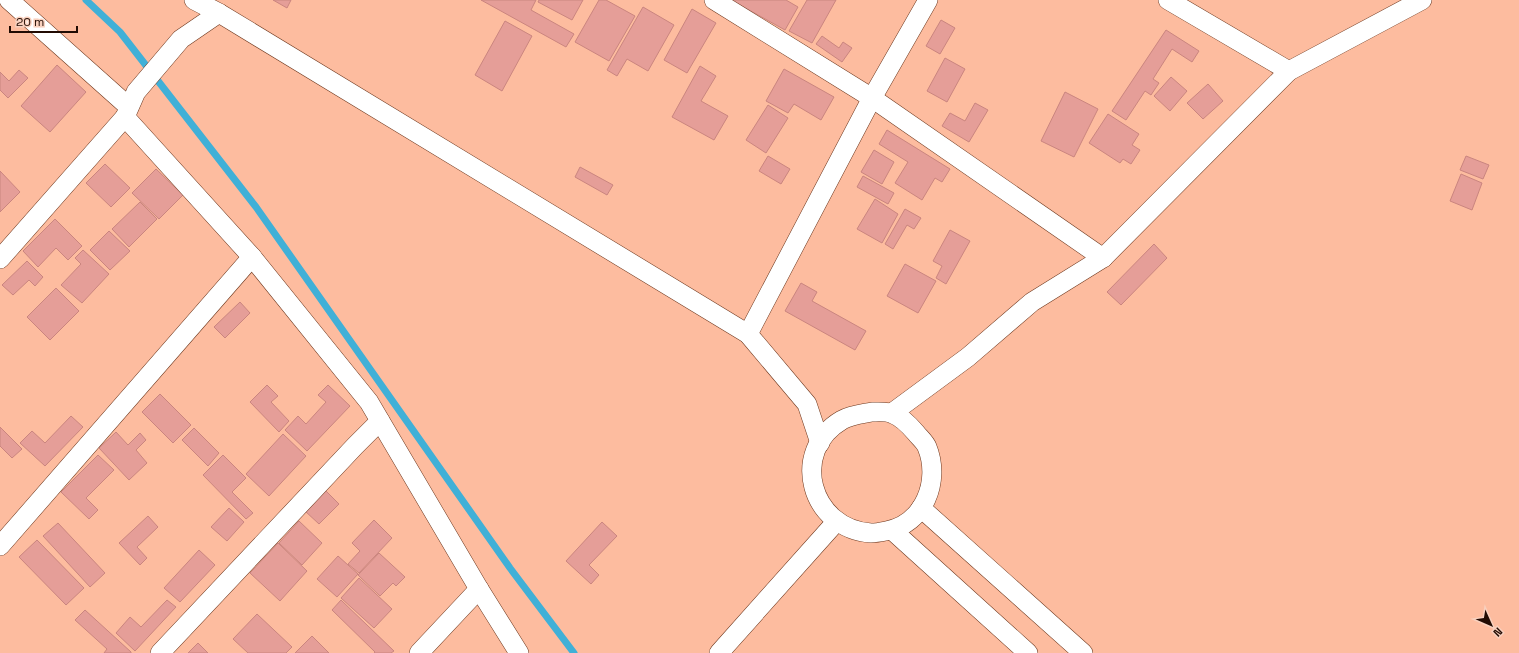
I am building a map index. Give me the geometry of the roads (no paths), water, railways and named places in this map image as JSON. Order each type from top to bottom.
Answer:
[{"type":"street","points":[[9,0],[130,105],[369,402],[479,589],[519,653]]},
{"type":"street","points":[[194,0],[219,13],[748,334],[807,404],[820,443]]},
{"type":"street","points":[[714,0],[872,98],[1103,258]]},
{"type":"street","points":[[748,334],[872,98],[928,0]]},
{"type":"street","points":[[892,413],[968,357],[1032,302],[1103,258],[1289,71],[1422,0]]},
{"type":"street","points":[[1174,1],[1289,71]]},
{"type":"street","points":[[0,259],[130,105],[181,39],[219,13]]},
{"type":"street","points":[[0,546],[252,257]]},
{"type":"street","points":[[872,412],[892,413],[910,425],[926,447],[932,473],[929,491],[921,508],[908,521],[892,530],[873,533],[853,530],[836,522],[824,509],[815,494],[812,477],[813,459],[820,443],[830,430],[848,417],[872,412]]},
{"type":"street","points":[[160,653],[380,421]]},
{"type":"street","points":[[921,508],[1083,653]]},
{"type":"street","points":[[719,653],[836,522]]},
{"type":"street","points":[[892,530],[1028,653]]},
{"type":"street","points":[[419,653],[479,589]]},
{"type":"waterway","points":[[86,0],[120,32],[256,207],[510,568],[574,653]]}]
